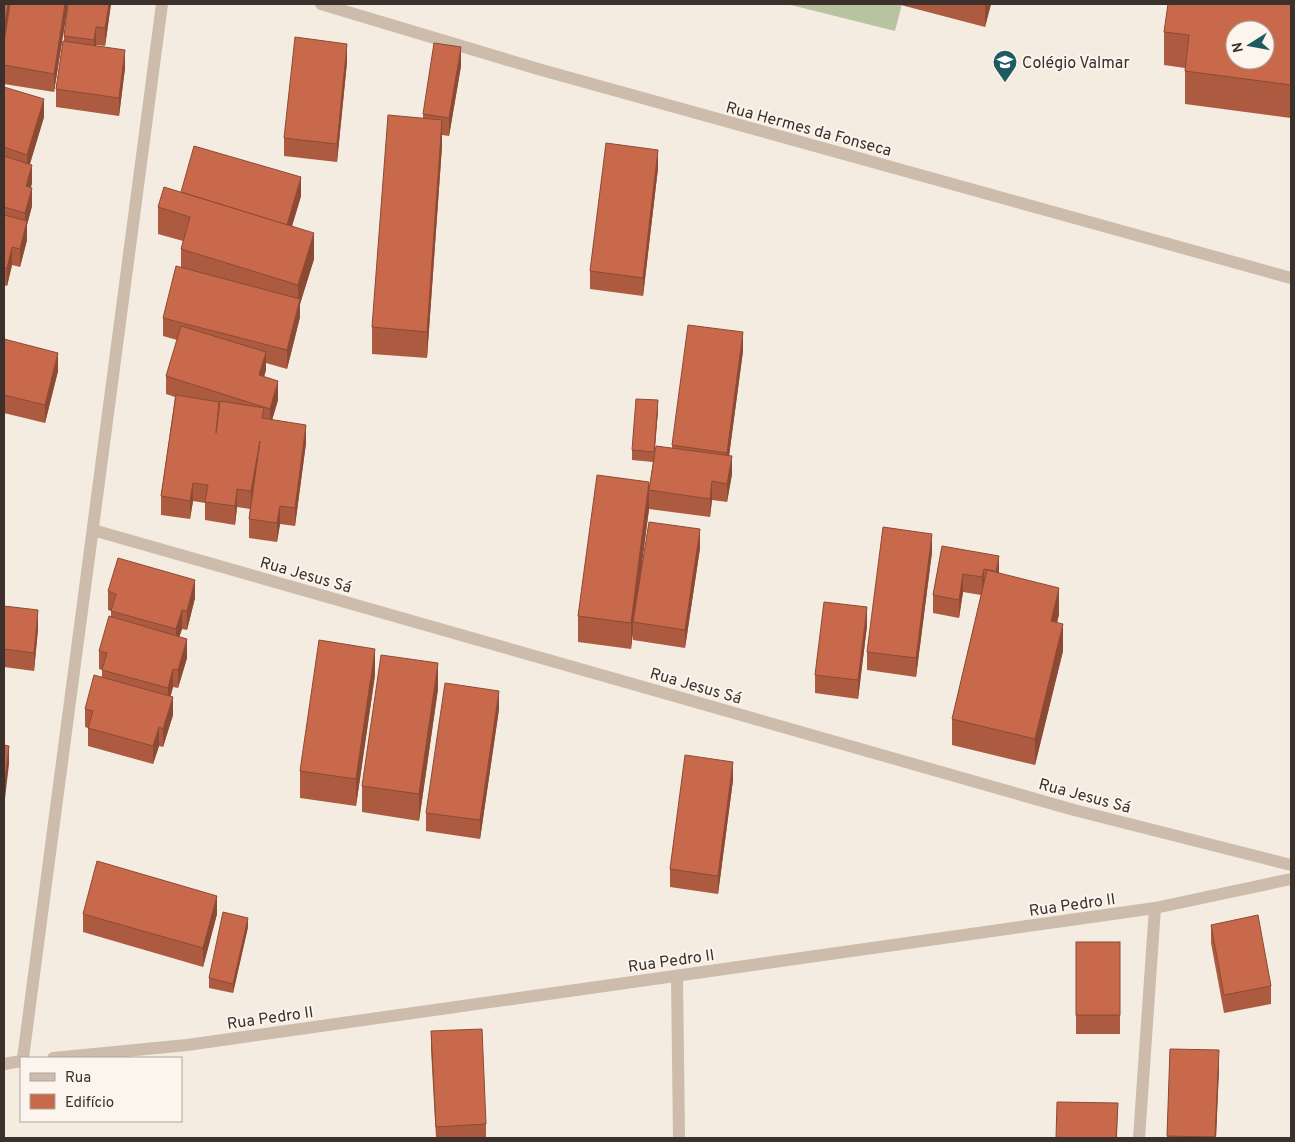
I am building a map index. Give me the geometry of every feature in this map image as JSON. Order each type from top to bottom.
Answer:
[{"type":"street","points":[[22,1057],[162,4]]},
{"type":"street","name":"Rua Hermes da Fonseca","points":[[320,4],[538,70],[1291,278]]},
{"type":"street","name":"Rua Jesus Sá","points":[[93,530],[1074,810],[1291,865]]},
{"type":"street","name":"Rua Pedro II","points":[[63,1057],[186,1045],[1155,908],[1291,879]]},
{"type":"street","points":[[1139,1138],[1155,908]]},
{"type":"street","points":[[677,976],[679,1138]]},
{"type":"street","points":[[4,1064],[20,1060]]},
{"type":"green space","points":[[787,4],[902,4],[895,31]]},
{"type":"building","points":[[4,4],[8,4],[4,28]]},
{"type":"building","points":[[10,4],[65,4],[54,74],[4,65],[4,43]]},
{"type":"building","points":[[68,4],[109,4],[105,28],[96,27],[94,40],[64,36]]},
{"type":"building","points":[[1168,4],[1291,4],[1291,85],[1185,71],[1189,35],[1164,32]]},
{"type":"building","points":[[295,37],[347,44],[337,144],[284,138]]},
{"type":"building","points":[[63,41],[125,50],[119,98],[56,89]]},
{"type":"building","points":[[434,43],[461,47],[449,118],[423,114]]},
{"type":"building","points":[[4,87],[44,99],[27,155],[4,147]]},
{"type":"building","points":[[388,115],[442,120],[427,332],[372,327]]},
{"type":"building","points":[[606,143],[658,150],[643,278],[590,271]]},
{"type":"building","points":[[194,146],[301,177],[287,225],[181,192]]},
{"type":"building","points":[[4,156],[32,165],[26,186],[32,188],[25,213],[4,207]]},
{"type":"building","points":[[164,187],[314,233],[298,285],[181,249],[190,217],[158,207]]},
{"type":"building","points":[[4,215],[27,221],[20,249],[12,247],[7,268],[4,267]]},
{"type":"building","points":[[176,266],[300,299],[287,350],[163,318]]},
{"type":"building","points":[[688,325],[743,332],[727,453],[672,445]]},
{"type":"building","points":[[181,326],[266,352],[259,375],[278,381],[270,409],[166,376]]},
{"type":"building","points":[[4,339],[58,353],[45,405],[4,395]]},
{"type":"building","points":[[176,395],[219,402],[216,433],[220,401],[264,408],[262,418],[306,425],[295,508],[280,506],[277,523],[249,519],[260,441],[251,491],[237,489],[235,506],[205,502],[208,485],[193,483],[190,501],[161,496]]},
{"type":"building","points":[[636,399],[658,400],[654,452],[632,450]]},
{"type":"building","points":[[656,446],[732,456],[727,484],[712,481],[710,499],[649,490]]},
{"type":"building","points":[[597,475],[649,482],[631,623],[578,616]]},
{"type":"building","points":[[649,522],[700,529],[685,630],[633,622]]},
{"type":"building","points":[[883,527],[932,534],[916,658],[867,652]]},
{"type":"building","points":[[942,546],[999,556],[996,571],[984,569],[982,577],[963,574],[959,600],[933,595]]},
{"type":"building","points":[[118,558],[195,580],[187,611],[182,610],[176,629],[111,611],[116,594],[108,591]]},
{"type":"building","points":[[987,570],[1059,588],[1051,621],[1063,624],[1035,739],[952,719]]},
{"type":"building","points":[[824,602],[867,607],[858,680],[815,675]]},
{"type":"building","points":[[4,606],[38,610],[34,653],[4,649]]},
{"type":"building","points":[[109,616],[187,639],[178,670],[173,669],[168,688],[102,670],[107,653],[99,651]]},
{"type":"building","points":[[319,640],[375,649],[356,779],[300,771]]},
{"type":"building","points":[[381,655],[438,663],[419,794],[362,786]]},
{"type":"building","points":[[94,675],[173,697],[163,729],[159,727],[153,746],[88,728],[93,711],[85,709]]},
{"type":"building","points":[[445,683],[499,691],[480,820],[426,813]]},
{"type":"building","points":[[4,745],[9,746],[4,789]]},
{"type":"building","points":[[685,755],[733,762],[718,876],[670,869]]},
{"type":"building","points":[[97,861],[217,896],[203,948],[83,914]]},
{"type":"building","points":[[223,912],[248,918],[233,984],[209,978]]},
{"type":"building","points":[[1258,915],[1271,986],[1224,995],[1211,925]]},
{"type":"building","points":[[1076,942],[1120,942],[1120,1015],[1076,1015]]},
{"type":"building","points":[[482,1029],[486,1124],[436,1127],[431,1031]]},
{"type":"building","points":[[1170,1049],[1219,1050],[1215,1137],[1167,1136]]},
{"type":"building","points":[[1057,1102],[1118,1103],[1116,1138],[1056,1138]]},
{"type":"place","name":"Colégio Valmar","points":[[1005,83]]}]
